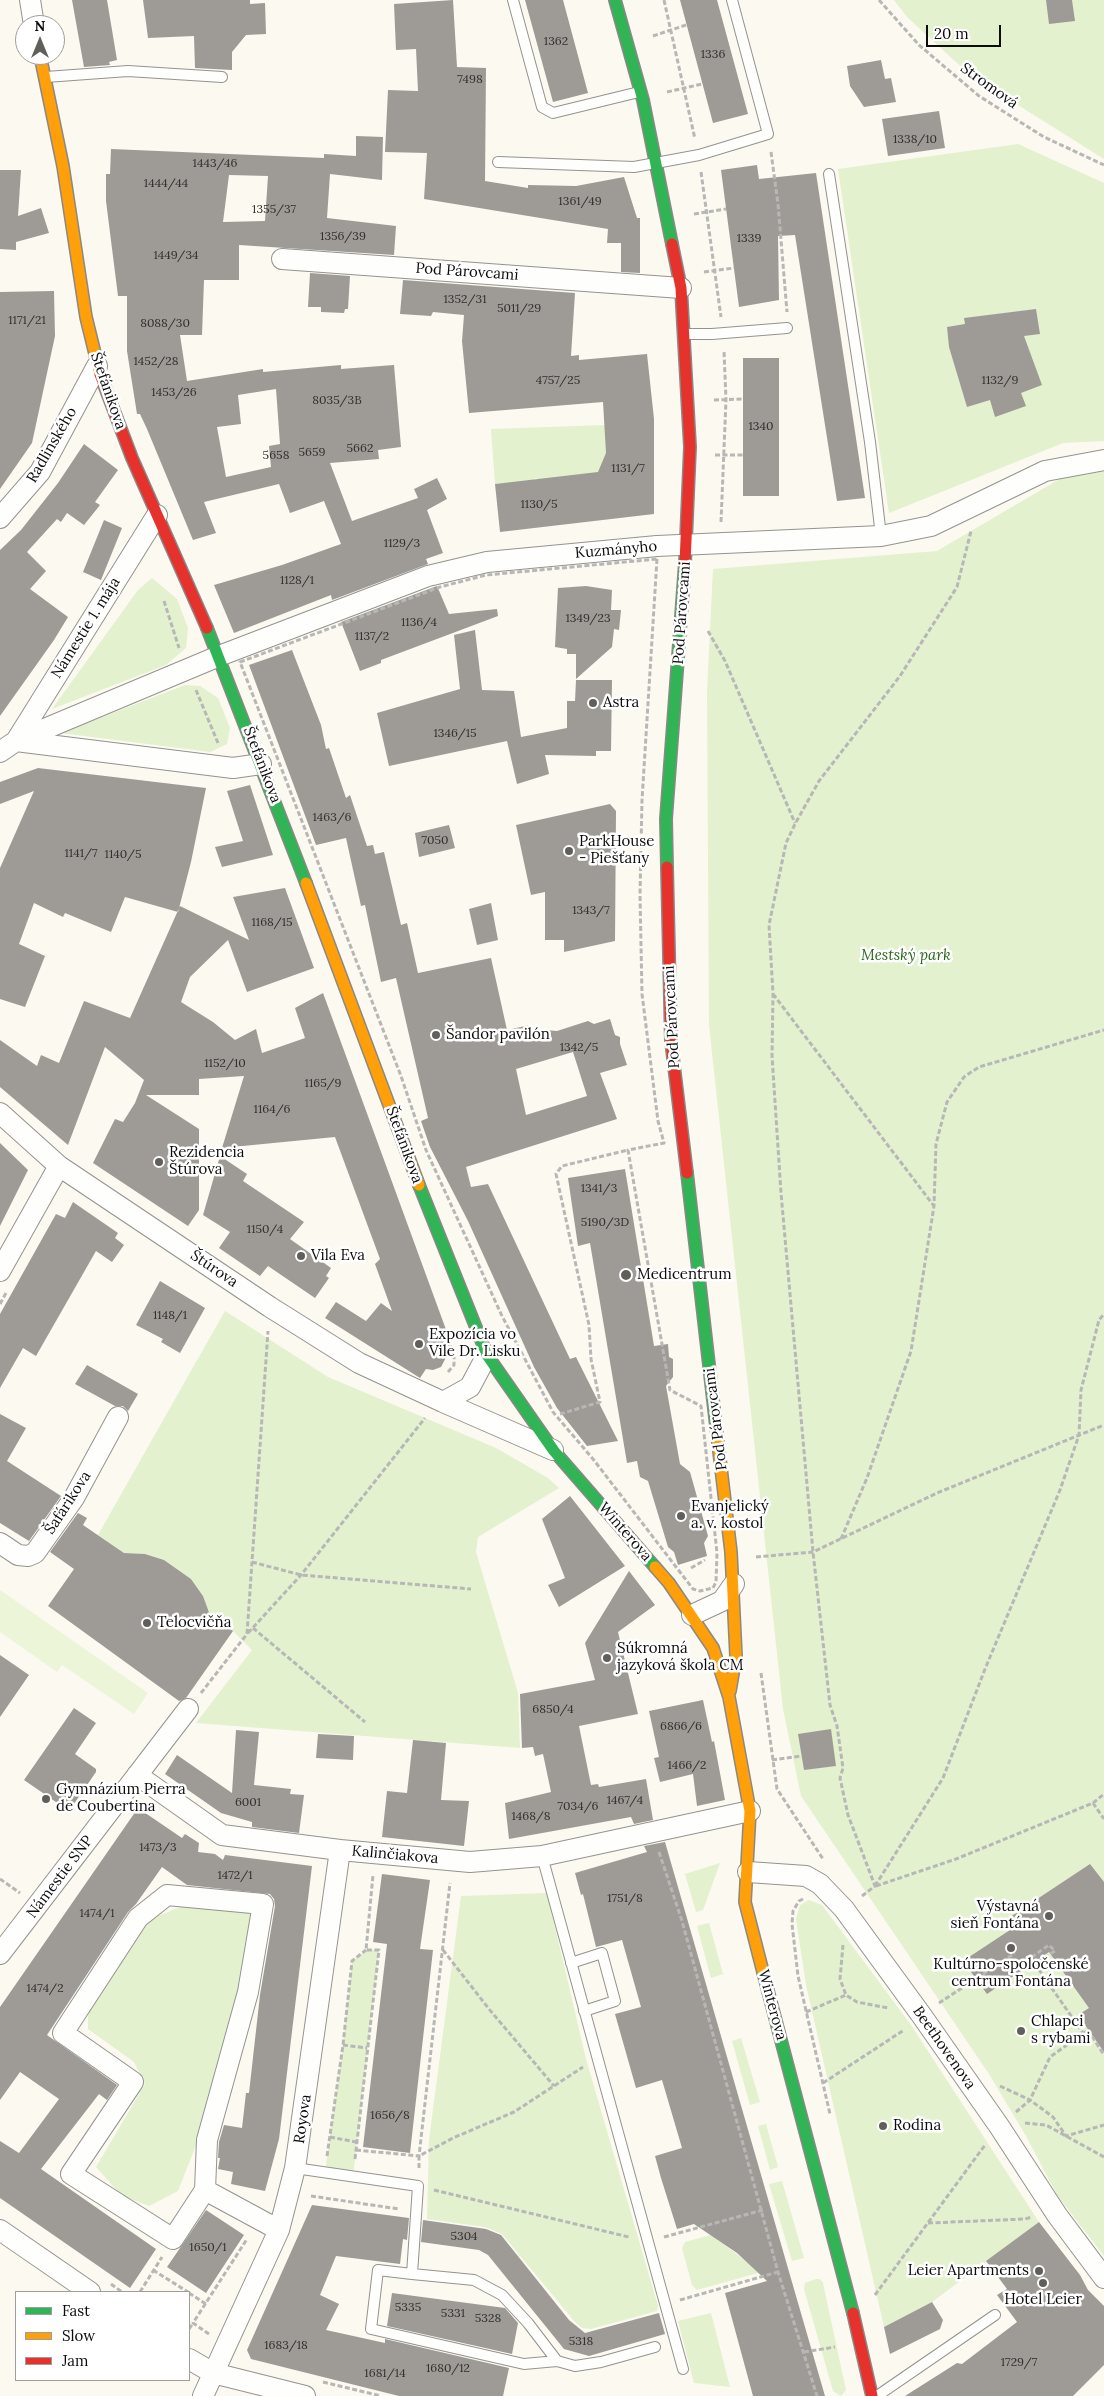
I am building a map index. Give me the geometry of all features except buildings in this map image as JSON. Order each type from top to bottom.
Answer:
[{"type":"street","points":[[30,0],[32,15]]},
{"type":"street","name":"Pod Párovcami","points":[[615,0],[641,92],[681,288],[690,447],[686,544],[666,820],[671,1041],[734,1584],[736,1656],[729,1697]]},
{"type":"street","name":"Štefánikova","points":[[42,65],[62,166],[86,317],[97,366],[132,458],[219,656],[262,764],[439,1239],[487,1355],[554,1451]]},
{"type":"street","name":"Pod Párovcami","points":[[282,259],[681,288]]},
{"type":"street","name":"Radlinského","points":[[0,518],[40,472],[97,366]]},
{"type":"street","name":"Kuzmányho","points":[[219,656],[428,576],[478,564],[686,544],[881,536],[931,526],[1045,471],[1104,460]]},
{"type":"street","name":"Námestie 1. mája","points":[[8,747],[158,515]]},
{"type":"street","points":[[8,747],[219,656]]},
{"type":"street","points":[[8,747],[234,768],[262,764]]},
{"type":"street","name":"Štúrova","points":[[0,1114],[60,1166],[270,1307],[351,1358],[436,1407],[554,1451]]},
{"type":"street","points":[[5,1279],[60,1166]]},
{"type":"street","points":[[436,1407],[470,1387],[487,1355]]},
{"type":"street","name":"Šafárikova","points":[[0,1543],[18,1555],[28,1556],[35,1553],[74,1498],[118,1417]]},
{"type":"street","name":"Winterova","points":[[554,1451],[669,1583],[713,1648],[729,1697],[750,1811],[745,1902],[855,2322],[872,2396]]},
{"type":"street","points":[[692,1615],[722,1601],[734,1584]]},
{"type":"street","points":[[137,1774],[188,1709]]},
{"type":"street","name":"Kalinčiakova","points":[[137,1774],[222,1834],[340,1850],[470,1862],[542,1856],[750,1811]]},
{"type":"street","name":"Námestie SNP","points":[[0,1954],[137,1774]]},
{"type":"street","name":"Royova","points":[[203,2396],[279,2230],[296,2168],[340,1850]]},
{"type":"street","name":"Beethovenova","points":[[748,1872],[806,1876],[820,1884],[844,1909],[999,2126],[1057,2215],[1104,2278]]},
{"type":"street","points":[[167,1895],[199,1896],[262,1904],[248,1992],[207,2140],[205,2190],[172,2239],[71,2174],[133,2082],[63,2034],[138,1918],[167,1895]]},
{"type":"street","points":[[205,2190],[279,2230]]},
{"type":"street","points":[[0,2230],[89,2291]]},
{"type":"street","points":[[190,2360],[213,2373],[305,2396]]},
{"type":"lane","points":[[513,0],[542,107],[552,112],[641,92]]},
{"type":"lane","points":[[498,162],[634,167],[699,155],[768,134],[732,0]]},
{"type":"lane","points":[[45,77],[128,71],[222,77]]},
{"type":"lane","points":[[829,174],[870,442],[881,536]]},
{"type":"lane","points":[[684,334],[787,328]]},
{"type":"lane","points":[[542,1856],[684,2369]]},
{"type":"lane","points":[[571,1963],[602,1953],[615,2001],[584,2011]]},
{"type":"lane","points":[[296,2168],[418,2186],[412,2274]]},
{"type":"lane","points":[[557,2361],[528,2323],[502,2295],[474,2280],[378,2270],[371,2329],[524,2364],[557,2361],[574,2366],[601,2362],[655,2347]]},
{"type":"lane","points":[[878,2396],[995,2315]]},
{"type":"path","points":[[664,0],[699,155],[723,333],[726,400],[721,528],[709,543]]},
{"type":"path","name":"Stromová","points":[[880,0],[919,45],[979,96],[1044,136],[1104,165]]},
{"type":"path","points":[[653,36],[686,25]]},
{"type":"path","points":[[667,92],[702,84]]},
{"type":"path","points":[[768,134],[778,204],[787,328]]},
{"type":"path","points":[[694,214],[726,209]]},
{"type":"path","points":[[703,272],[734,268]]},
{"type":"path","points":[[714,400],[743,399]]},
{"type":"path","points":[[714,455],[743,455]]},
{"type":"path","points":[[875,1886],[848,1815],[840,1778],[843,1768],[837,1726],[830,1705],[780,1183],[772,1056],[773,994],[769,925],[786,843],[795,824],[819,781],[900,676],[957,587],[977,503]]},
{"type":"path","points":[[556,1415],[600,1402],[591,1359],[589,1324],[556,1174],[562,1166],[628,1150],[664,1143],[658,1121],[642,994],[640,895],[642,800],[657,559],[486,575],[440,587],[240,662],[401,1076],[426,1150],[502,1316],[556,1415],[693,1589],[706,1590],[712,1588],[716,1582],[717,1553],[701,1406],[670,1390],[628,1150]]},
{"type":"path","points":[[163,598],[180,648]]},
{"type":"path","points":[[706,628],[725,661],[795,824]]},
{"type":"path","points":[[196,689],[219,742],[212,746]]},
{"type":"path","points":[[773,994],[934,1206]]},
{"type":"path","points":[[841,1539],[867,1478],[911,1351],[934,1206],[936,1144],[941,1116],[947,1102],[964,1077],[979,1067],[1104,1030]]},
{"type":"path","points":[[0,1304],[5,1279]]},
{"type":"path","points":[[860,1898],[875,1886],[943,1778],[985,1669],[1060,1490],[1079,1434],[1081,1390],[1099,1320],[1104,1314]]},
{"type":"path","points":[[248,1634],[268,1328],[275,1333]]},
{"type":"path","points":[[188,1709],[253,1628],[301,1575],[436,1407]]},
{"type":"path","points":[[751,1558],[814,1552],[937,1493],[1079,1434],[1104,1426]]},
{"type":"path","points":[[682,1574],[717,1553]]},
{"type":"path","points":[[693,1561],[696,1565]]},
{"type":"path","points":[[252,1562],[301,1575],[471,1589]]},
{"type":"path","points":[[253,1628],[365,1722]]},
{"type":"path","points":[[761,1667],[777,1789],[826,1862]]},
{"type":"path","points":[[772,1760],[801,1756]]},
{"type":"path","points":[[875,1886],[956,1859],[1092,1803],[1104,1794]]},
{"type":"path","points":[[1092,1803],[1104,1819]]},
{"type":"path","points":[[654,1831],[682,1921],[763,2210],[778,2272],[817,2396]]},
{"type":"path","points":[[451,1873],[418,2186],[648,2241],[763,2210]]},
{"type":"path","points":[[366,1950],[373,1874]]},
{"type":"path","points":[[0,1879],[24,1895]]},
{"type":"path","points":[[805,1898],[799,1901],[793,1911],[792,1924],[798,1976],[832,2120]]},
{"type":"path","points":[[844,1940],[840,1979],[846,1995],[857,2002],[871,2007],[891,2008]]},
{"type":"path","points":[[1004,1960],[1012,1971],[1050,1945],[1055,1951],[1035,1964],[1084,2033]]},
{"type":"path","points":[[356,2142],[330,2137],[352,1961],[366,1950],[379,1950],[356,2150],[420,2156],[453,2138],[514,2112],[598,2058]]},
{"type":"path","points":[[442,1950],[554,2086]]},
{"type":"path","points":[[823,2083],[1015,1953]]},
{"type":"path","points":[[806,2012],[846,1995]]},
{"type":"path","points":[[1030,2100],[1050,2058],[1088,2030],[1104,2055]]},
{"type":"path","points":[[343,2045],[367,2048]]},
{"type":"path","points":[[994,2082],[1009,2092],[1030,2100],[1053,2117],[1066,2136]]},
{"type":"path","points":[[871,2288],[873,2298],[999,2126],[1031,2122],[1046,2125],[1104,2157]]},
{"type":"path","points":[[1066,2136],[1104,2125]]},
{"type":"path","points":[[306,2196],[417,2211]]},
{"type":"path","points":[[928,2223],[1025,2219],[1033,2216]]},
{"type":"path","points":[[190,2328],[252,2231]]},
{"type":"path","points":[[141,2291],[153,2270],[185,2291]]},
{"type":"path","points":[[666,2305],[778,2272]]},
{"type":"path","points":[[190,2294],[206,2304]]},
{"type":"path","points":[[193,2323],[211,2335]]},
{"type":"path","points":[[804,2352],[841,2347]]},
{"type":"green space","points":[[894,0],[1104,0],[1104,159],[970,75],[907,17]]},
{"type":"green space","points":[[1018,144],[1104,183],[1104,441],[1063,443],[889,513],[838,169]]},
{"type":"green space","points":[[606,425],[606,452],[618,452],[604,472],[544,484],[536,478],[531,481],[495,484],[491,429]]},
{"type":"green space","name":"Mestský park","points":[[1104,466],[1104,2256],[1057,2195],[1026,2136],[989,2074],[801,1796],[783,1709],[709,1025],[707,692],[713,569],[937,551],[1080,467]]},
{"type":"green space","points":[[152,578],[177,599],[188,628],[186,648],[166,665],[52,709],[138,590]]},
{"type":"green space","points":[[185,685],[200,686],[218,698],[230,728],[227,744],[210,752],[61,733]]},
{"type":"green space","points":[[225,1311],[328,1377],[496,1448],[548,1478],[559,1488],[478,1537],[476,1552],[518,1693],[520,1748],[196,1723],[252,1650],[233,1631],[210,1615],[203,1596],[191,1579],[164,1560],[145,1554],[124,1553],[98,1535]]},
{"type":"green space","points":[[0,1590],[148,1693],[134,1714],[62,1665],[57,1672],[0,1632]]},
{"type":"green space","points":[[720,1863],[703,1910],[696,1912],[685,1874]]},
{"type":"green space","points":[[547,1893],[586,2059],[658,2306],[657,2311],[591,2329],[582,2328],[575,2322],[502,2234],[485,2227],[427,2219],[429,2140],[461,1896]]},
{"type":"green space","points":[[809,1900],[822,1905],[911,2025],[1039,2222],[932,2302],[884,2327],[806,1985],[796,1919],[800,1905]]},
{"type":"green space","points":[[193,1902],[256,1909],[244,1984],[204,2125],[178,2191],[149,2206],[121,2195],[96,2167],[145,2084],[134,2062],[88,2029],[88,2008],[145,1921]]},
{"type":"green space","points":[[709,1923],[723,1974],[711,1978],[697,1926]]},
{"type":"green space","points":[[366,1950],[379,1950],[353,2177],[325,2172],[343,2045],[352,1961]]},
{"type":"green space","points":[[741,2038],[760,2102],[750,2105],[732,2041]]},
{"type":"green space","points":[[766,2124],[778,2167],[770,2170],[758,2126]]},
{"type":"green space","points":[[782,2181],[804,2258],[792,2261],[769,2184]]},
{"type":"green space","points":[[711,2235],[742,2258],[765,2271],[697,2290],[692,2285],[682,2248],[685,2242]]},
{"type":"green space","points":[[820,2279],[823,2283],[846,2390],[841,2396],[833,2391],[804,2289],[805,2283]]},
{"type":"green space","points":[[711,2313],[730,2387],[694,2383],[678,2321]]},
{"type":"traffic: fast","points":[[615,0],[643,100],[672,244]]},
{"type":"traffic: fast","points":[[667,867],[666,819],[685,563]]},
{"type":"traffic: fast","points":[[207,628],[306,883]]},
{"type":"traffic: fast","points":[[687,1173],[716,1426]]},
{"type":"traffic: fast","points":[[419,1185],[487,1355],[554,1451],[655,1567]]},
{"type":"traffic: fast","points":[[763,1972],[853,2313]]},
{"type":"traffic: slow","points":[[42,65],[63,166],[86,317],[100,374]]},
{"type":"traffic: slow","points":[[306,883],[419,1185]]},
{"type":"traffic: slow","points":[[716,1426],[731,1552],[736,1656],[730,1691]]},
{"type":"traffic: slow","points":[[655,1567],[669,1583],[713,1648],[729,1697],[750,1811],[745,1902],[763,1972]]},
{"type":"traffic: jam","points":[[672,244],[681,288],[690,447],[685,563]]},
{"type":"traffic: jam","points":[[100,374],[132,458],[207,628]]},
{"type":"traffic: jam","points":[[667,867],[671,1041],[687,1173]]},
{"type":"traffic: jam","points":[[853,2313],[872,2396]]},
{"type":"place","name":"Astra","points":[[593,703]]},
{"type":"place","name":"ParkHouse - Piešťany","points":[[569,851]]},
{"type":"place","name":"Šandor pavilón","points":[[436,1035]]},
{"type":"place","name":"Rezidencia Štúrova","points":[[159,1162]]},
{"type":"place","name":"Vila Eva","points":[[301,1256]]},
{"type":"place","name":"Medicentrum","points":[[626,1275]]},
{"type":"place","name":"Expozícia vo Vile Dr. Lisku","points":[[419,1344]]},
{"type":"place","name":"Evanjelický a. v. kostol","points":[[681,1516]]},
{"type":"place","name":"Telocvičňa","points":[[147,1623]]},
{"type":"place","name":"Súkromná jazyková škola CM","points":[[607,1658]]},
{"type":"place","name":"Gymnázium Pierra de Coubertina","points":[[46,1799]]},
{"type":"place","name":"Výstavná sieň Fontána","points":[[1049,1916]]},
{"type":"place","name":"Kultúrno-spoločenské centrum Fontána","points":[[1011,1948]]},
{"type":"place","name":"Chlapci s rybami","points":[[1021,2031]]},
{"type":"place","name":"Rodina","points":[[883,2126]]},
{"type":"place","name":"Leier Apartments","points":[[1039,2271]]},
{"type":"place","name":"Hotel Leier","points":[[1043,2283]]}]
